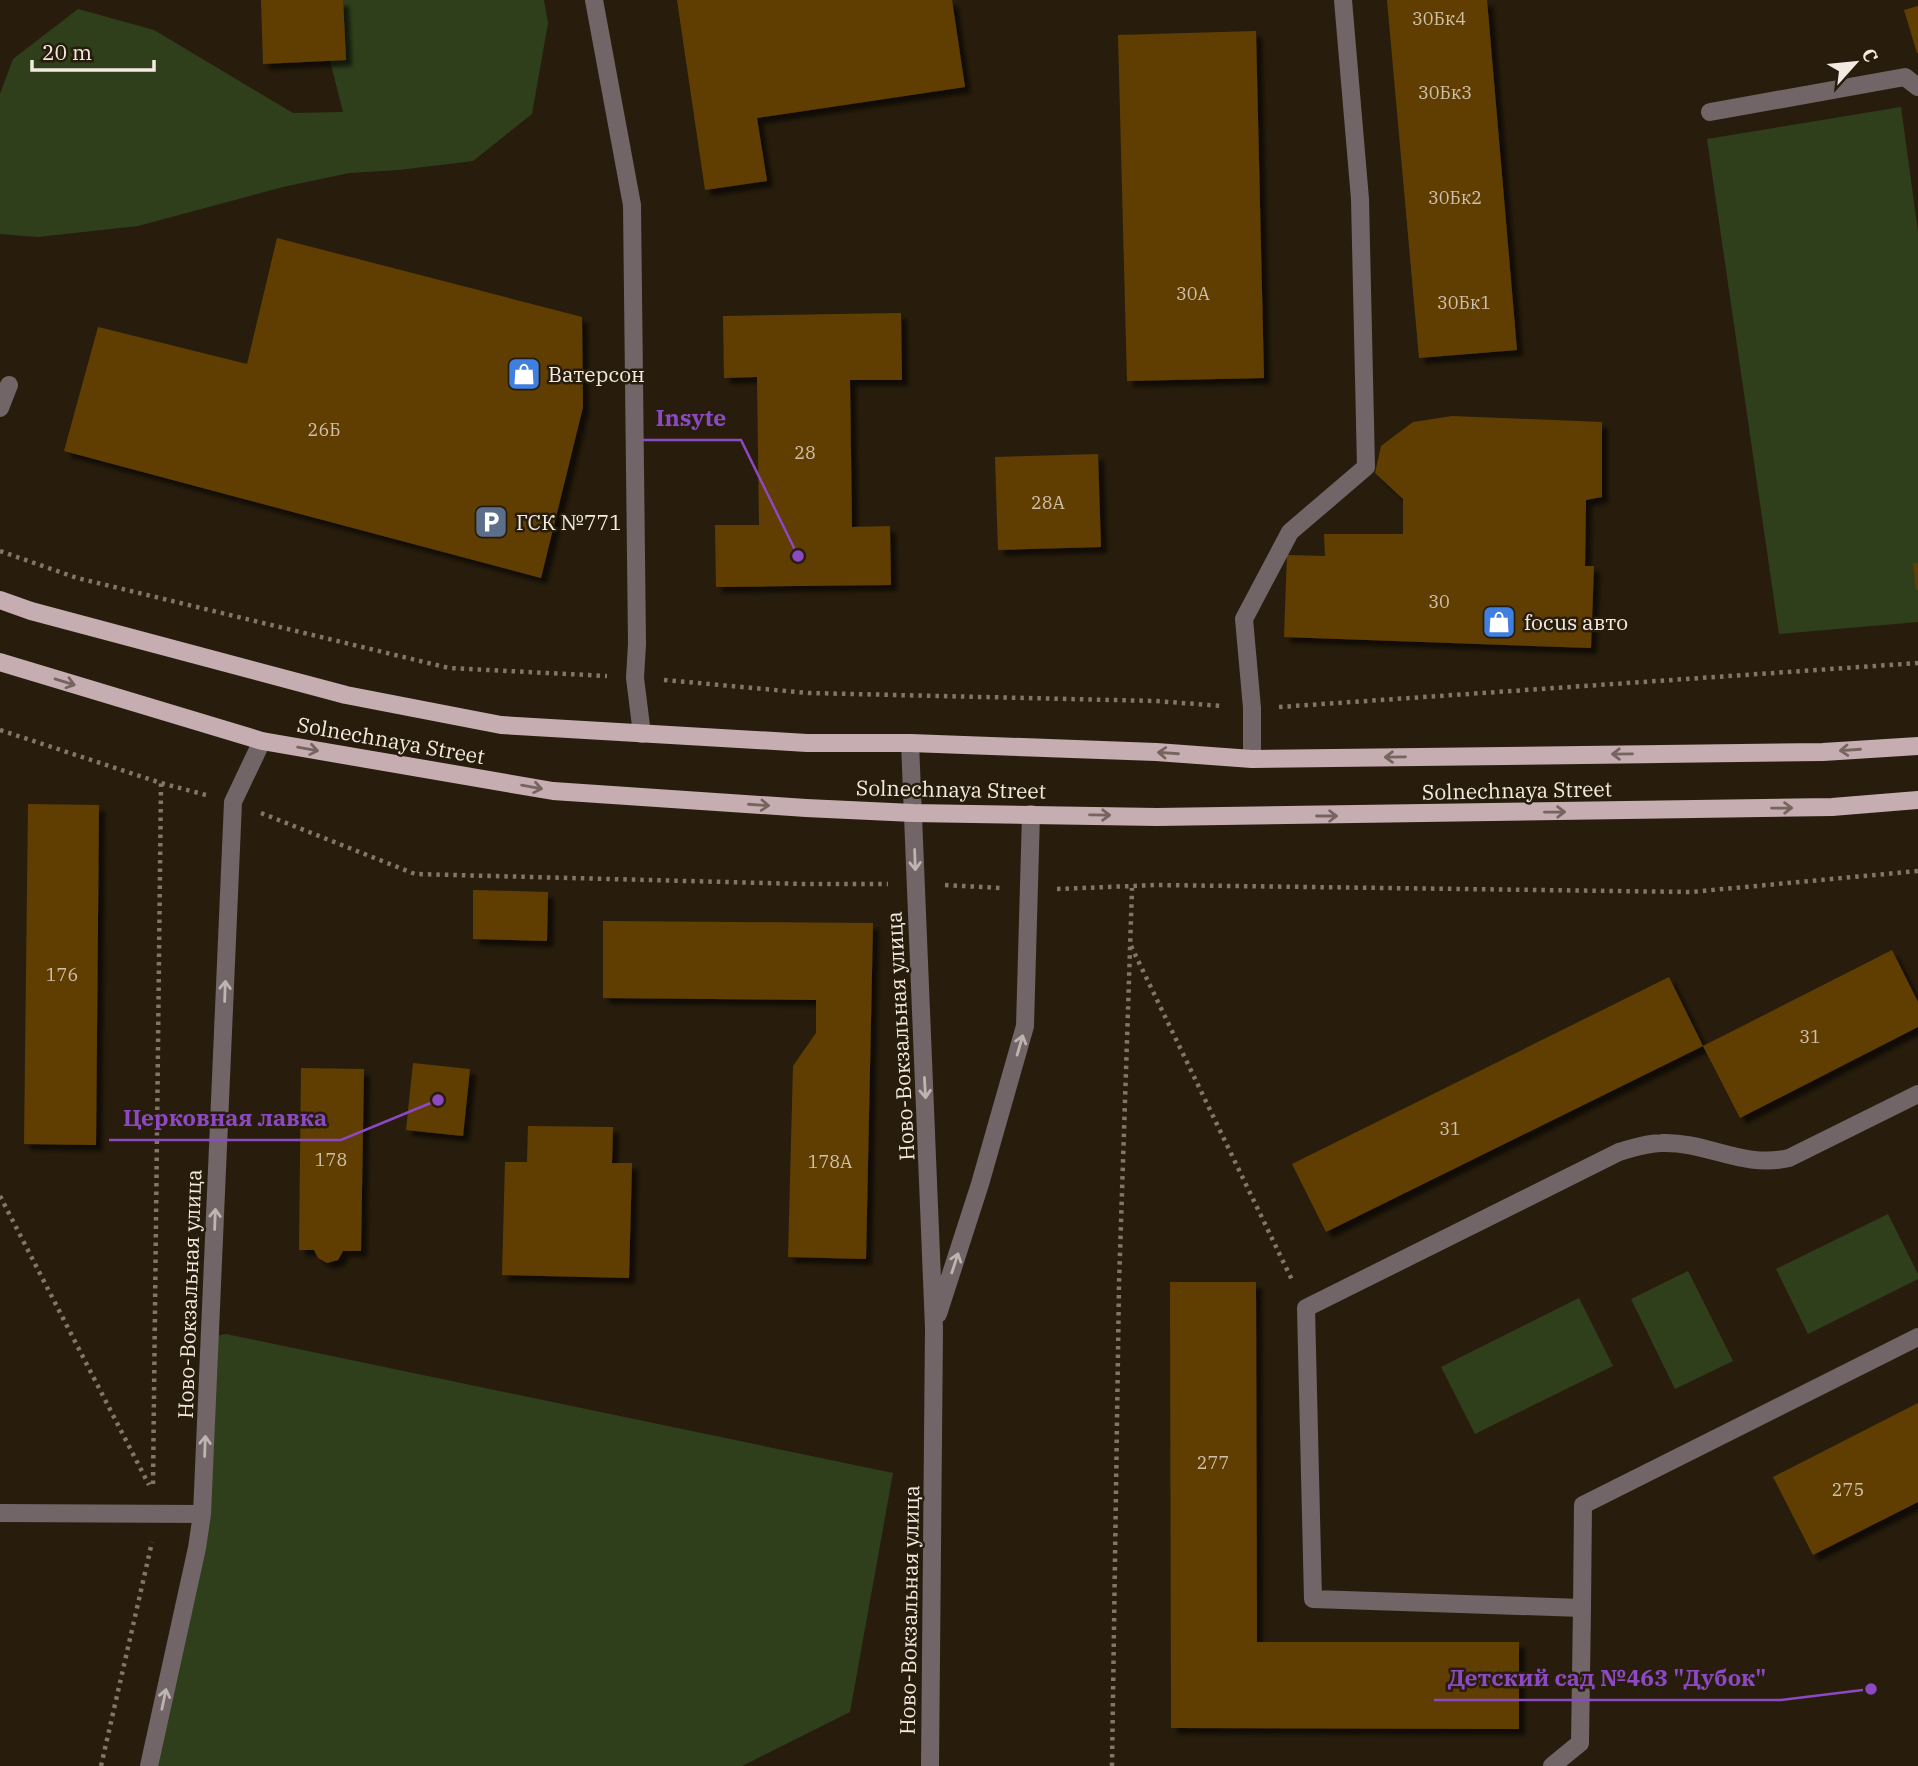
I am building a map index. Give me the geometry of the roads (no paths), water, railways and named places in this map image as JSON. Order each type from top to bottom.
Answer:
[{"type":"main road","name":"Solnechnaya Street","points":[[0,600],[31,611],[346,695],[501,725],[807,743],[910,743],[1156,752],[1252,759],[1823,752],[1918,746]]},
{"type":"main road","name":"Solnechnaya Street","points":[[0,662],[262,741],[553,791],[913,813],[1157,817],[1832,807],[1918,800]]},
{"type":"street","points":[[594,0],[632,205],[637,644],[635,678],[642,734]]},
{"type":"street","points":[[1252,759],[1252,708],[1244,619],[1290,532],[1366,467],[1360,200],[1343,0]]},
{"type":"street","points":[[1710,112],[1905,77],[1918,87]]},
{"type":"street","points":[[0,408],[9,385]]},
{"type":"street","name":"Ново-Вокзальная улица","points":[[149,1766],[197,1548],[202,1514],[233,802],[262,741]]},
{"type":"street","name":"Ново-Вокзальная улица","points":[[910,743],[934,1328],[930,1766]]},
{"type":"street","name":"Ново-Вокзальная улица","points":[[934,1328],[980,1184],[1025,1026],[1031,814]]},
{"type":"street","points":[[1582,1608],[1313,1599],[1306,1308],[1619,1152],[1641,1145],[1681,1144],[1745,1160],[1775,1162],[1789,1158],[1918,1094]]},
{"type":"street","points":[[1552,1766],[1580,1743],[1583,1505],[1918,1337]]},
{"type":"street","points":[[0,1513],[202,1514]]},
{"type":"place","name":"Ватерсон","points":[[524,374]]},
{"type":"place","name":"ГСК №771","points":[[491,522]]},
{"type":"place","name":"Insyte","points":[[798,556]]},
{"type":"place","name":"focus авто","points":[[1499,622]]},
{"type":"place","name":"Церковная лавка","points":[[438,1100]]},
{"type":"place","name":"Детский сад №463 \"Дубок\"","points":[[1871,1689]]}]
